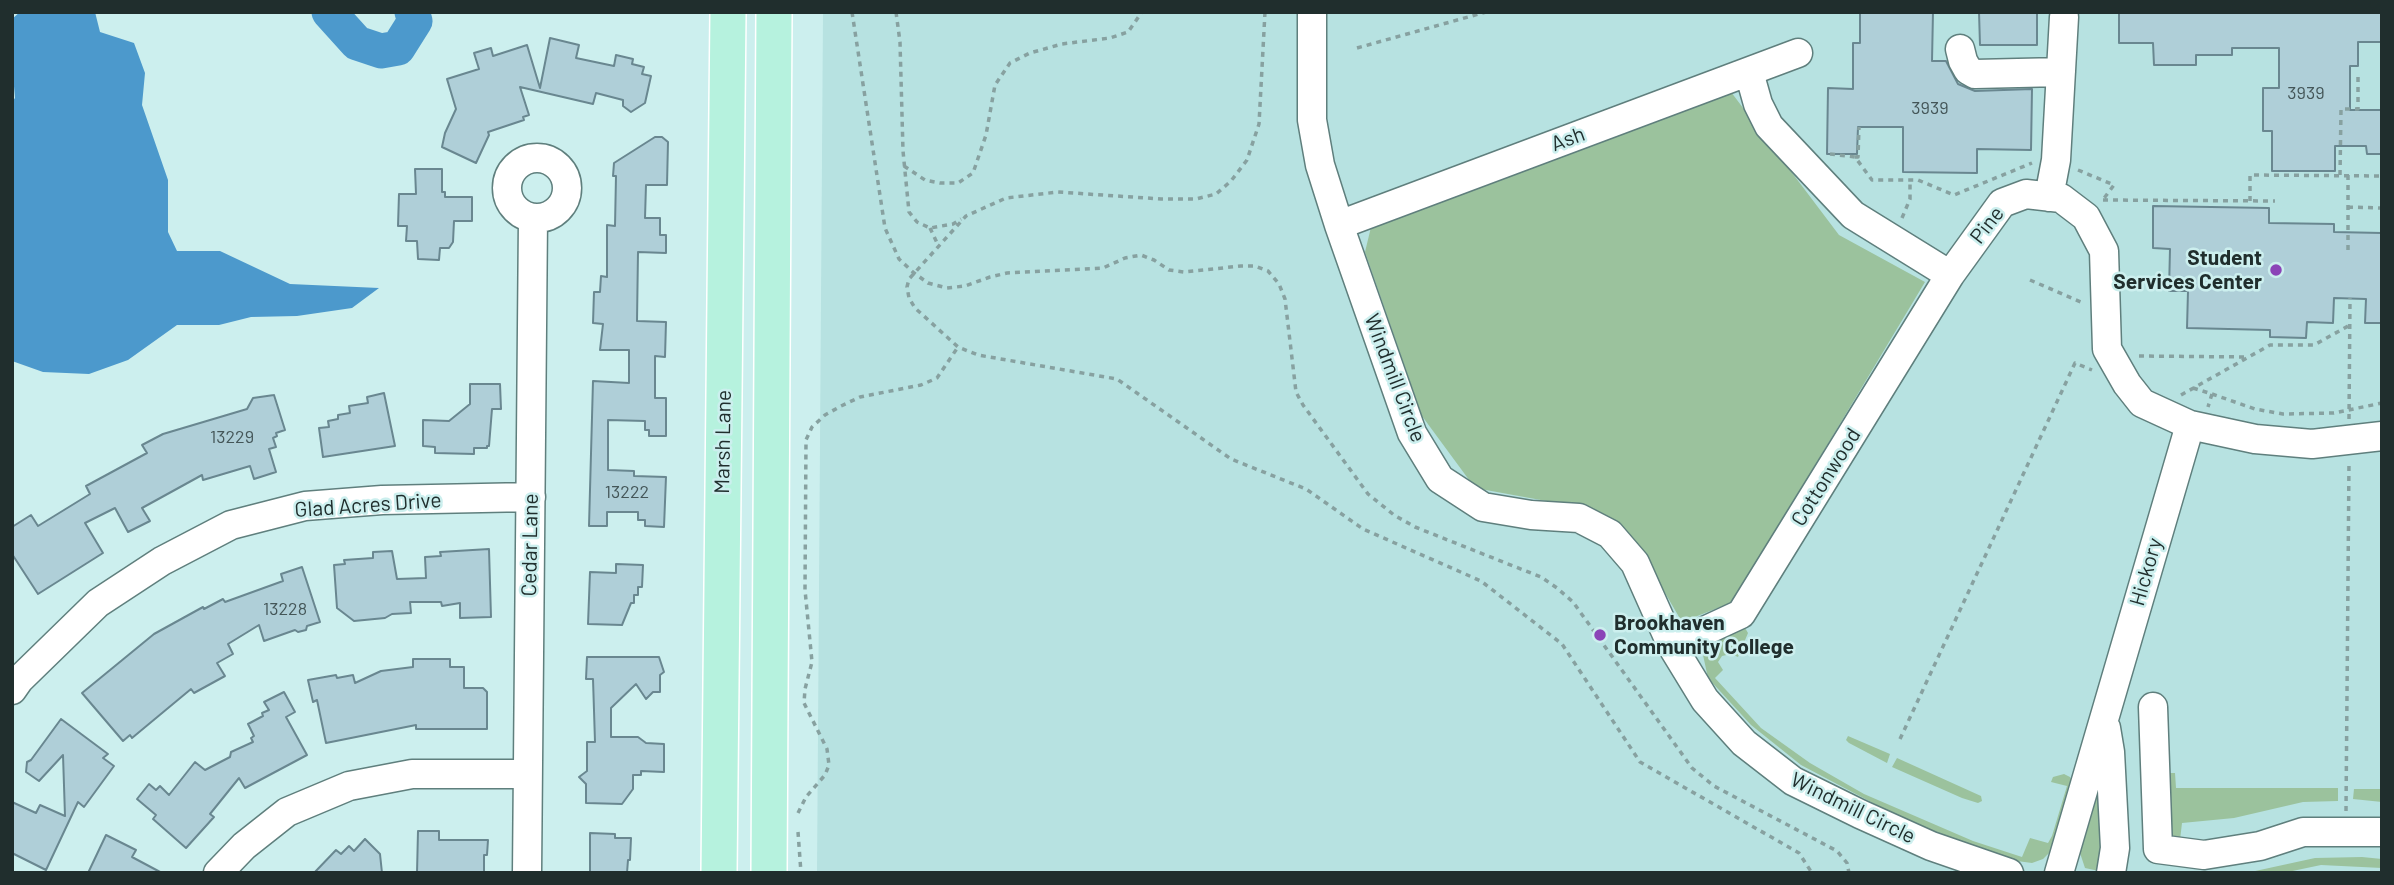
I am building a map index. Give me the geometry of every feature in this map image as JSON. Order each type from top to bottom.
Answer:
[{"type":"main road","name":"Marsh Lane","points":[[719,873],[728,12]]},
{"type":"main road","points":[[768,873],[774,12]]},
{"type":"street","name":"Windmill Circle","points":[[1312,12],[1312,120],[1320,165],[1412,433],[1440,480],[1483,507],[1531,515],[1578,518],[1610,534],[1635,563],[1672,646],[1705,700],[1744,743],[1793,781],[1860,814],[1986,868],[2009,873]]},
{"type":"street","points":[[2049,197],[2056,160],[2064,17]]},
{"type":"street","points":[[1960,49],[1968,70],[1975,74],[2061,72]]},
{"type":"street","name":"Ash","points":[[1339,225],[1798,53]]},
{"type":"street","points":[[1749,72],[1758,104],[1769,126],[1853,215],[1950,275]]},
{"type":"street","name":"Pine","points":[[1950,275],[2002,203],[2026,194],[2061,198],[2086,217],[2104,251],[2107,349],[2127,384],[2142,403],[2255,439],[2312,444],[2382,436]]},
{"type":"street","name":"Cedar Lane","points":[[527,873],[533,218]]},
{"type":"street","name":"Cottonwood","points":[[1672,646],[1741,614],[1950,275]]},
{"type":"street","name":"Hickory","points":[[2059,873],[2104,718],[2183,414]]},
{"type":"street","name":"Glad Acres Drive","points":[[12,690],[98,603],[162,561],[231,525],[305,506],[382,500],[531,497]]},
{"type":"street","points":[[2153,706],[2158,849],[2204,855],[2260,846],[2303,832],[2382,832]]},
{"type":"street","name":"Hickory","points":[[2104,718],[2110,752],[2115,848],[2111,873]]},
{"type":"street","points":[[218,873],[244,846],[287,812],[349,786],[412,774],[527,774]]},
{"type":"path","points":[[852,12],[885,228],[899,259],[914,273],[928,284],[947,288],[965,286],[1007,273],[1103,268],[1125,258],[1141,255],[1170,270],[1184,272],[1241,265],[1268,271],[1279,284],[1285,299],[1296,392],[1367,494],[1415,527],[1541,577],[1557,588],[1573,602],[1692,768],[1714,786],[1837,851],[1847,863],[1849,873]]},
{"type":"path","points":[[896,12],[909,212],[917,222],[930,228],[953,224],[1006,198],[1058,192],[1161,199],[1196,199],[1216,194],[1231,181],[1247,160],[1259,124],[1265,12]]},
{"type":"path","points":[[904,166],[925,180],[958,183],[973,173],[986,135],[995,85],[1010,63],[1030,52],[1062,44],[1110,38],[1128,32],[1142,12]]},
{"type":"path","points":[[1357,48],[1486,12]]},
{"type":"path","points":[[2340,175],[2340,109],[2358,109],[2358,74]]},
{"type":"path","points":[[1855,157],[1858,157],[1859,127]]},
{"type":"path","points":[[1824,154],[1855,157],[1872,180],[1918,180],[1954,195],[2045,158],[2056,160]]},
{"type":"path","points":[[2250,201],[2250,175],[2382,176]]},
{"type":"path","points":[[2348,175],[2348,250]]},
{"type":"path","points":[[1910,180],[1910,199]]},
{"type":"path","points":[[2102,200],[2275,201]]},
{"type":"path","points":[[2348,207],[2382,208]]},
{"type":"path","points":[[966,216],[914,273],[907,287],[915,308],[958,347],[978,355],[1116,379],[1231,458],[1306,489],[1363,529],[1481,581],[1562,645],[1640,762],[1799,853],[1812,873]]},
{"type":"path","points":[[930,228],[938,245]]},
{"type":"path","points":[[2030,280],[2083,303],[2104,296]]},
{"type":"path","points":[[2346,831],[2350,298]]},
{"type":"path","points":[[2183,414],[2179,397],[2270,345],[2314,345],[2350,325]]},
{"type":"path","points":[[797,816],[806,797],[825,775],[829,765],[827,749],[804,703],[812,662],[805,590],[806,440],[812,427],[825,415],[860,397],[921,385],[937,378],[958,347]]},
{"type":"path","points":[[1900,738],[2075,363],[2093,371],[2133,356],[2249,357]]},
{"type":"path","points":[[2212,394],[2255,409],[2283,414],[2349,411],[2382,403]]},
{"type":"path","points":[[798,827],[800,873]]},
{"type":"shaded area","name":"Brookhaven Community College","points":[[823,12],[2382,12],[2382,873],[817,873]]},
{"type":"green space","points":[[1731,92],[1839,235],[1925,282],[1733,602],[1682,622],[1633,538],[1590,509],[1475,488],[1422,416],[1365,252],[1372,223]]},
{"type":"green space","points":[[1744,626],[1748,633],[1738,657],[1731,654],[1722,656],[1718,662],[1723,670],[1715,678],[1761,728],[1810,763],[1864,794],[1973,841],[2022,857],[2030,838],[2048,843],[2067,786],[2051,782],[2053,777],[2064,774],[2070,777],[2074,785],[2050,852],[2043,859],[2032,863],[2017,861],[1975,847],[1907,821],[1801,765],[1751,725],[1708,678],[1703,655],[1715,638]]},
{"type":"green space","points":[[1848,736],[1890,754],[1887,763],[1849,743],[1846,740]]},
{"type":"green space","points":[[1897,758],[1981,796],[1982,801],[1978,803],[1962,798],[1892,767]]},
{"type":"green space","points":[[2104,772],[2107,842],[2099,871],[2085,868],[2079,850],[2087,815]]},
{"type":"green space","points":[[2168,773],[2175,773],[2176,788],[2338,788],[2338,801],[2303,802],[2234,818],[2182,823],[2180,840],[2171,838]]},
{"type":"green space","points":[[2354,789],[2382,789],[2382,802],[2353,799]]},
{"type":"green space","points":[[2315,858],[2382,859],[2382,868],[2321,865],[2283,873],[2246,873]]},
{"type":"water","points":[[20,12],[95,12],[100,32],[134,43],[145,73],[142,105],[168,180],[168,232],[177,251],[220,251],[290,284],[379,288],[352,308],[297,316],[251,317],[219,325],[177,325],[128,360],[89,374],[43,372],[12,361],[12,102],[15,98],[12,19]]},
{"type":"building","points":[[1860,12],[1933,12],[1932,61],[1946,61],[1958,84],[1975,91],[2032,89],[2031,150],[1977,149],[1977,173],[1903,172],[1903,127],[1858,127],[1857,154],[1827,154],[1828,88],[1853,89],[1853,43],[1860,43]]},
{"type":"building","points":[[1979,12],[2037,12],[2037,45],[1980,45]]},
{"type":"building","points":[[2119,12],[2382,12],[2382,42],[2358,42],[2358,66],[2350,66],[2350,110],[2382,110],[2382,154],[2367,154],[2366,146],[2335,146],[2335,171],[2272,171],[2272,131],[2263,131],[2263,88],[2279,88],[2279,48],[2232,48],[2232,55],[2196,55],[2196,65],[2154,65],[2153,43],[2119,43]]},
{"type":"building","points":[[550,38],[579,45],[576,58],[614,66],[616,55],[633,59],[632,64],[644,67],[642,74],[651,76],[645,103],[631,112],[623,106],[623,100],[596,93],[593,104],[520,87],[529,115],[523,117],[524,120],[488,132],[476,163],[442,147],[456,109],[447,79],[479,69],[474,53],[491,48],[493,56],[527,45],[540,88]]},
{"type":"building","points":[[655,137],[662,137],[668,142],[667,185],[646,185],[645,218],[660,218],[660,235],[666,235],[666,253],[638,252],[637,321],[666,322],[665,357],[655,356],[655,398],[666,398],[666,436],[649,436],[649,430],[645,430],[645,421],[608,420],[608,470],[634,471],[634,476],[666,477],[664,527],[645,526],[645,520],[638,520],[638,512],[607,512],[607,526],[589,526],[593,381],[629,383],[629,350],[600,350],[603,324],[593,323],[594,292],[600,292],[601,276],[607,277],[607,225],[615,226],[614,163]]},
{"type":"building","points":[[415,169],[442,169],[442,192],[445,192],[445,197],[472,197],[472,221],[454,221],[453,242],[449,248],[440,248],[439,260],[418,259],[417,241],[406,241],[407,226],[398,226],[399,194],[416,194]]},
{"type":"building","name":"Student Services Center","points":[[2153,206],[2269,208],[2269,223],[2334,224],[2334,232],[2382,233],[2382,323],[2365,323],[2366,299],[2334,298],[2333,323],[2307,322],[2306,338],[2270,337],[2270,330],[2187,328],[2188,291],[2169,291],[2170,249],[2153,248]]},
{"type":"building","points":[[470,384],[500,384],[501,409],[492,409],[489,446],[474,448],[474,454],[435,453],[435,447],[423,446],[423,420],[449,421],[470,404]]},
{"type":"building","points":[[384,393],[395,446],[323,457],[319,428],[329,427],[328,421],[338,419],[338,415],[350,413],[349,406],[368,403],[367,397]]},
{"type":"building","points":[[274,395],[285,430],[276,433],[277,436],[273,438],[276,447],[269,449],[276,472],[254,479],[250,466],[203,480],[202,475],[142,508],[150,521],[128,532],[115,508],[85,523],[103,553],[38,594],[12,554],[12,527],[31,515],[38,526],[90,494],[86,486],[147,453],[142,445],[163,434],[247,409],[253,398]]},
{"type":"building","points":[[489,549],[491,617],[460,618],[460,603],[442,606],[441,602],[410,602],[411,613],[354,621],[337,608],[334,565],[345,564],[344,560],[373,558],[373,552],[392,551],[397,579],[426,578],[425,557],[441,556],[440,552]]},
{"type":"building","points":[[616,564],[643,565],[642,587],[638,587],[638,595],[634,595],[634,603],[631,603],[622,625],[588,624],[590,572],[616,573]]},
{"type":"building","points":[[302,567],[320,622],[307,626],[306,630],[295,630],[264,641],[259,625],[228,644],[233,654],[217,663],[225,676],[194,693],[191,689],[132,738],[130,735],[123,741],[82,693],[154,634],[203,607],[204,609],[223,599],[225,602],[283,581],[281,574]]},
{"type":"building","points":[[587,657],[659,657],[664,672],[660,675],[660,692],[653,692],[646,699],[636,684],[611,708],[611,737],[638,737],[646,743],[664,744],[664,772],[641,771],[641,775],[633,775],[633,789],[622,804],[586,803],[586,784],[579,777],[587,771],[587,742],[595,742],[593,679],[586,679]]},
{"type":"building","points":[[413,659],[450,659],[450,667],[464,667],[464,688],[483,688],[487,692],[487,729],[416,729],[416,725],[326,743],[317,700],[313,702],[308,680],[353,675],[355,683],[381,671],[413,667]]},
{"type":"building","points":[[284,692],[295,712],[286,717],[307,755],[245,788],[239,778],[210,814],[214,817],[186,848],[153,819],[156,815],[137,799],[149,784],[156,790],[160,786],[169,795],[195,762],[205,770],[230,757],[231,752],[253,742],[251,738],[254,736],[248,724],[269,710],[264,702]]},
{"type":"building","points":[[61,719],[108,754],[103,758],[114,766],[84,807],[78,802],[46,870],[12,853],[12,802],[36,813],[40,805],[65,816],[63,755],[39,781],[26,772],[27,762]]},
{"type":"building","points":[[418,831],[439,831],[439,840],[488,840],[487,855],[484,855],[484,873],[417,873]]},
{"type":"building","points":[[590,833],[631,838],[627,873],[590,873]]},
{"type":"building","points":[[106,835],[136,850],[132,857],[162,873],[88,873]]},
{"type":"building","points":[[365,839],[380,854],[382,873],[314,873],[336,850],[341,854],[349,846],[354,851]]},
{"type":"waterway","points":[[329,12],[357,43],[381,51],[398,48],[415,21],[412,12]]},
{"type":"place","name":"Student Services Center","points":[[2276,270]]},
{"type":"place","name":"Brookhaven Community College","points":[[1600,635]]}]
